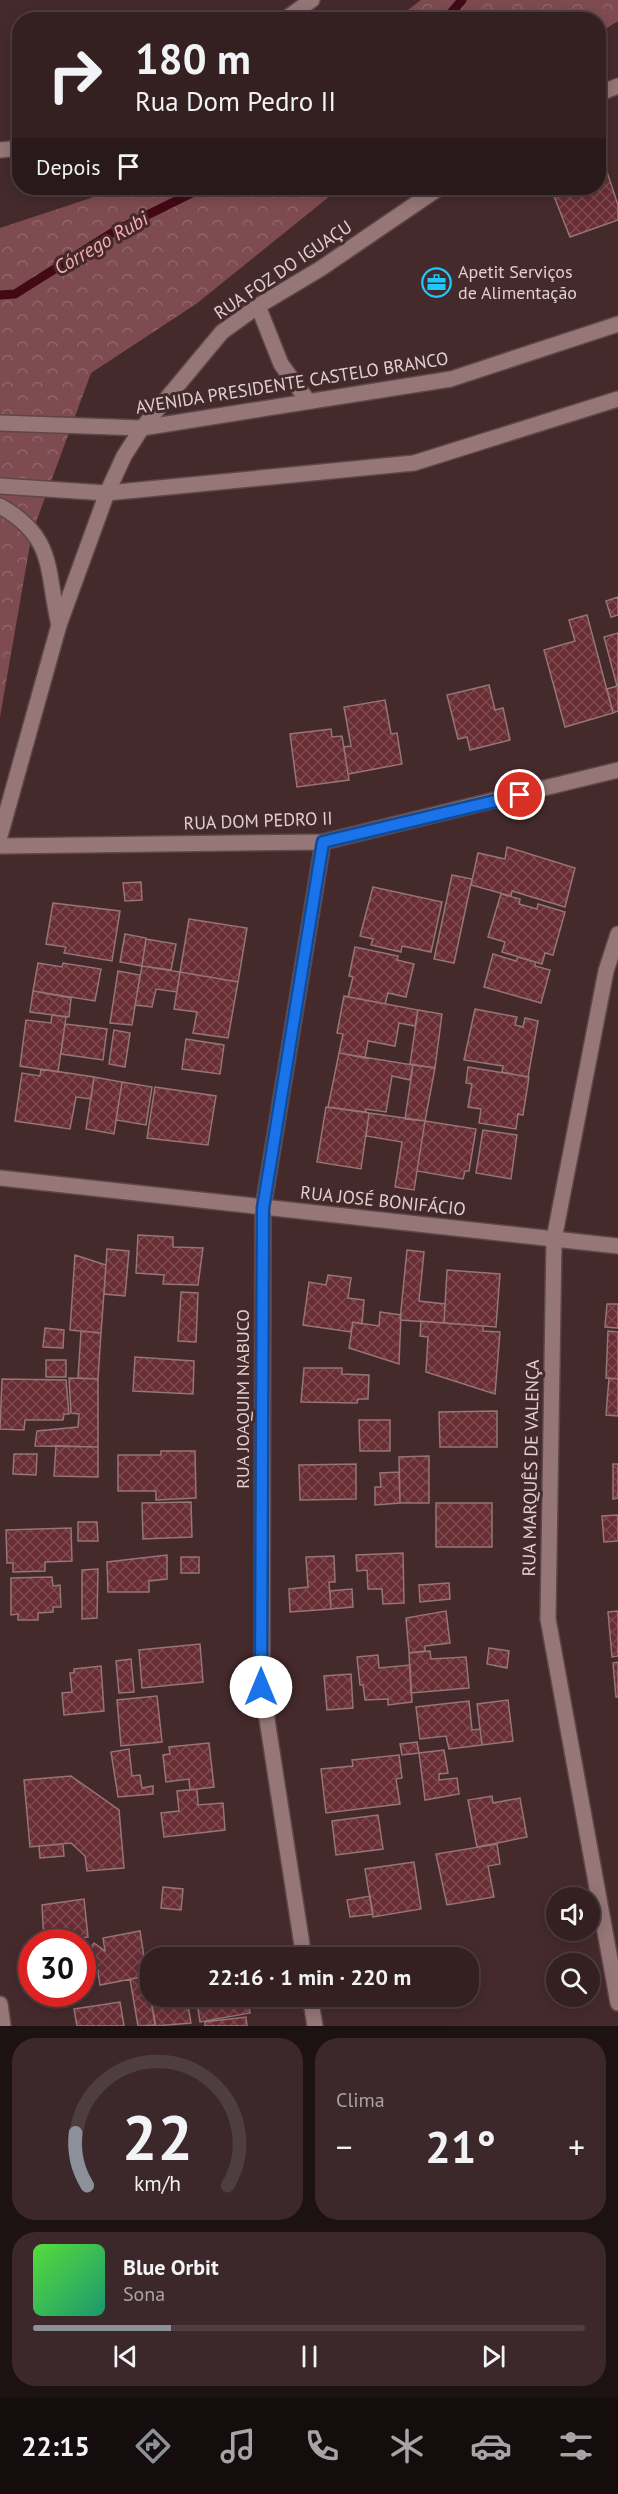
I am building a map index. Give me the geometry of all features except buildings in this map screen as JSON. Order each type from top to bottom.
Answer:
[{"type":"street","points":[[295,12],[312,0]]},
{"type":"street","name":"RUA FOZ DO IGUAÇU","points":[[0,836],[59,625],[107,493],[124,456],[142,428],[222,332],[429,195]]},
{"type":"street","points":[[258,306],[281,364],[308,401]]},
{"type":"street","name":"AVENIDA PRESIDENTE CASTELO BRANCO","points":[[0,423],[142,428],[451,379],[618,324]]},
{"type":"street","points":[[0,486],[107,493],[414,463],[618,399]]},
{"type":"street","points":[[0,506],[13,513],[37,535],[46,554],[59,625]]},
{"type":"street","name":"RUA DOM PEDRO II","points":[[0,846],[323,842],[618,770]]},
{"type":"street","name":"RUA JOAQUIM NABUCO","points":[[302,1947],[261,1687],[263,1208],[323,842]]},
{"type":"street","name":"RUA MARQUÊS DE VALENÇA","points":[[618,934],[606,971],[554,1239],[548,1619],[618,2003]]},
{"type":"street","name":"RUA JOSÉ BONIFÁCIO","points":[[0,1178],[618,1246]]},
{"type":"street","points":[[0,2004],[3,2026]]},
{"type":"street","points":[[312,2007],[315,2026]]},
{"type":"green space","points":[[421,0],[618,0],[618,21],[606,29],[606,12],[405,12]]},
{"type":"green space","points":[[100,195],[331,195],[196,304],[91,373],[32,533],[0,717],[0,228]]},
{"type":"waterway","name":"Córrego Rubi","points":[[452,12],[462,0]]},
{"type":"waterway","name":"Córrego Rubi","points":[[0,295],[15,294],[115,231],[188,195]]},
{"type":"place","name":"Apetit Serviços de Alimentação","points":[[437,282]]},
{"type":"route","points":[[261,1687],[263,1208],[323,842],[520,795]]}]
